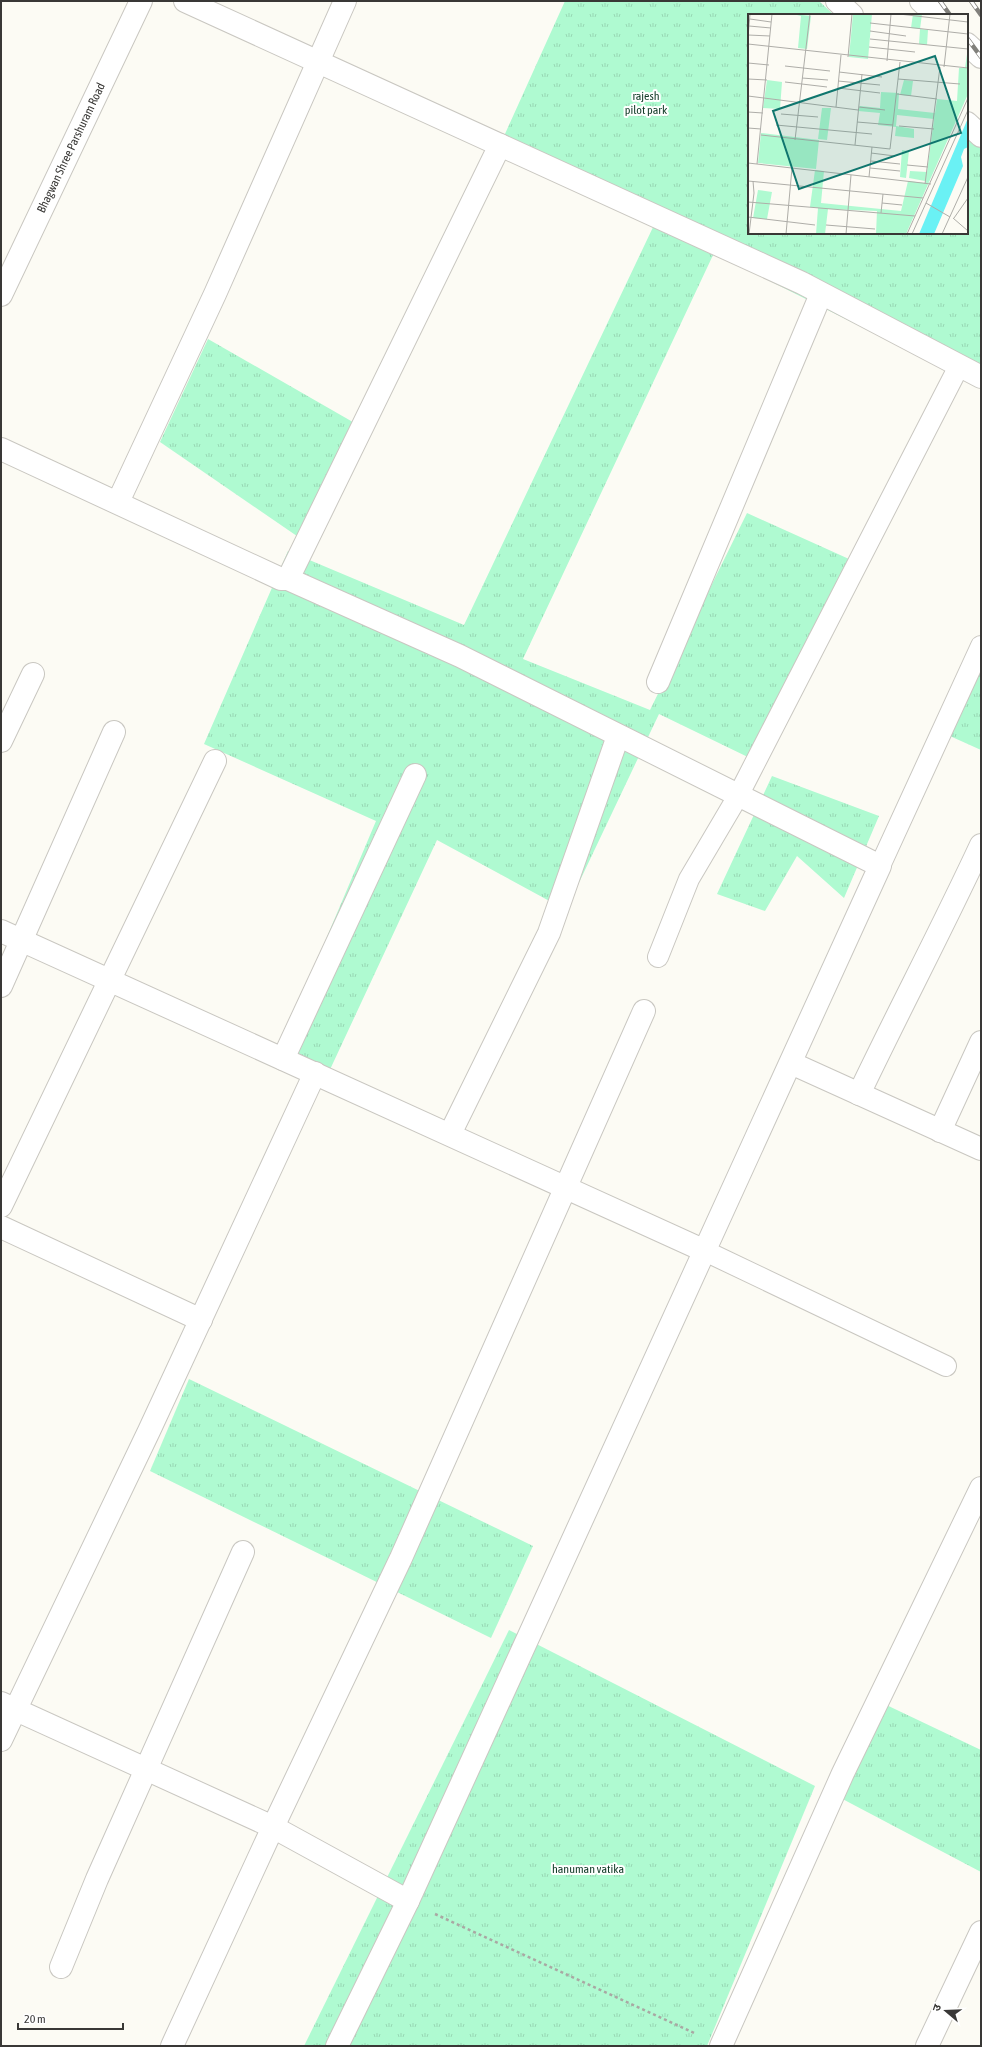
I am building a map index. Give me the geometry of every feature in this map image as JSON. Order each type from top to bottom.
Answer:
[{"type":"street","name":"Bhagwan Shree Parshuram Road","points":[[1,295],[141,1]]},
{"type":"street","points":[[186,1],[802,282],[821,294],[981,377]]},
{"type":"street","points":[[118,502],[215,294],[345,1]]},
{"type":"street","points":[[837,1],[851,14]]},
{"type":"street","points":[[920,1],[935,14]]},
{"type":"street","points":[[968,45],[981,57]]},
{"type":"street","points":[[968,124],[981,136]]},
{"type":"street","points":[[288,579],[500,145]]},
{"type":"street","points":[[658,682],[821,294]]},
{"type":"street","points":[[1,449],[281,579],[288,579],[460,656],[880,866],[408,1901],[337,2046]]},
{"type":"street","points":[[1,741],[33,674]]},
{"type":"street","points":[[1,986],[114,732]]},
{"type":"street","points":[[450,1134],[549,933],[618,736]]},
{"type":"street","points":[[1,1206],[215,761]]},
{"type":"street","points":[[283,1059],[414,775]]},
{"type":"street","points":[[859,1094],[895,1019],[936,941],[981,845]]},
{"type":"street","points":[[1,931],[705,1251]]},
{"type":"street","points":[[172,2046],[273,1827],[401,1558],[644,1011]]},
{"type":"street","points":[[940,1130],[981,1042]]},
{"type":"street","points":[[791,1063],[981,1149]]},
{"type":"street","points":[[1,1740],[9,1706],[201,1320],[315,1074]]},
{"type":"street","points":[[1,1227],[201,1320]]},
{"type":"street","points":[[722,2046],[843,1772],[981,1488]]},
{"type":"street","points":[[61,1967],[97,1879],[145,1769],[243,1552]]},
{"type":"street","points":[[9,1706],[273,1827],[408,1901]]},
{"type":"street","points":[[927,2046],[981,1932]]},
{"type":"lane","points":[[658,957],[689,879],[738,796],[959,366]]},
{"type":"lane","points":[[880,866],[981,646]]},
{"type":"lane","points":[[705,1251],[946,1366]]},
{"type":"path","points":[[408,1901],[722,2046]]},
{"type":"green space","name":"rajesh pilot park","points":[[565,1],[819,1],[833,14],[748,14],[748,234],[968,234],[968,137],[981,149],[981,387],[714,253],[523,659],[650,710],[747,513],[849,559],[754,760],[659,714],[566,910],[437,840],[327,1076],[282,1043],[376,821],[204,744],[288,551],[464,625],[655,223],[500,145]]},
{"type":"green space","points":[[208,339],[365,429],[310,545],[160,442]]},
{"type":"green space","points":[[981,668],[981,750],[941,732]]},
{"type":"green space","points":[[772,776],[879,816],[844,898],[797,856],[765,911],[717,894]]},
{"type":"green space","points":[[189,1379],[533,1546],[491,1638],[150,1471]]},
{"type":"green space","name":"hanuman vatika","points":[[509,1630],[815,1786],[707,2046],[304,2046]]},
{"type":"green space","points":[[878,1701],[981,1750],[981,1872],[833,1794]]},
{"type":"railway","points":[[940,1],[949,14]]},
{"type":"railway","points":[[971,1],[981,15]]},
{"type":"railway","points":[[968,39],[981,57]]}]
